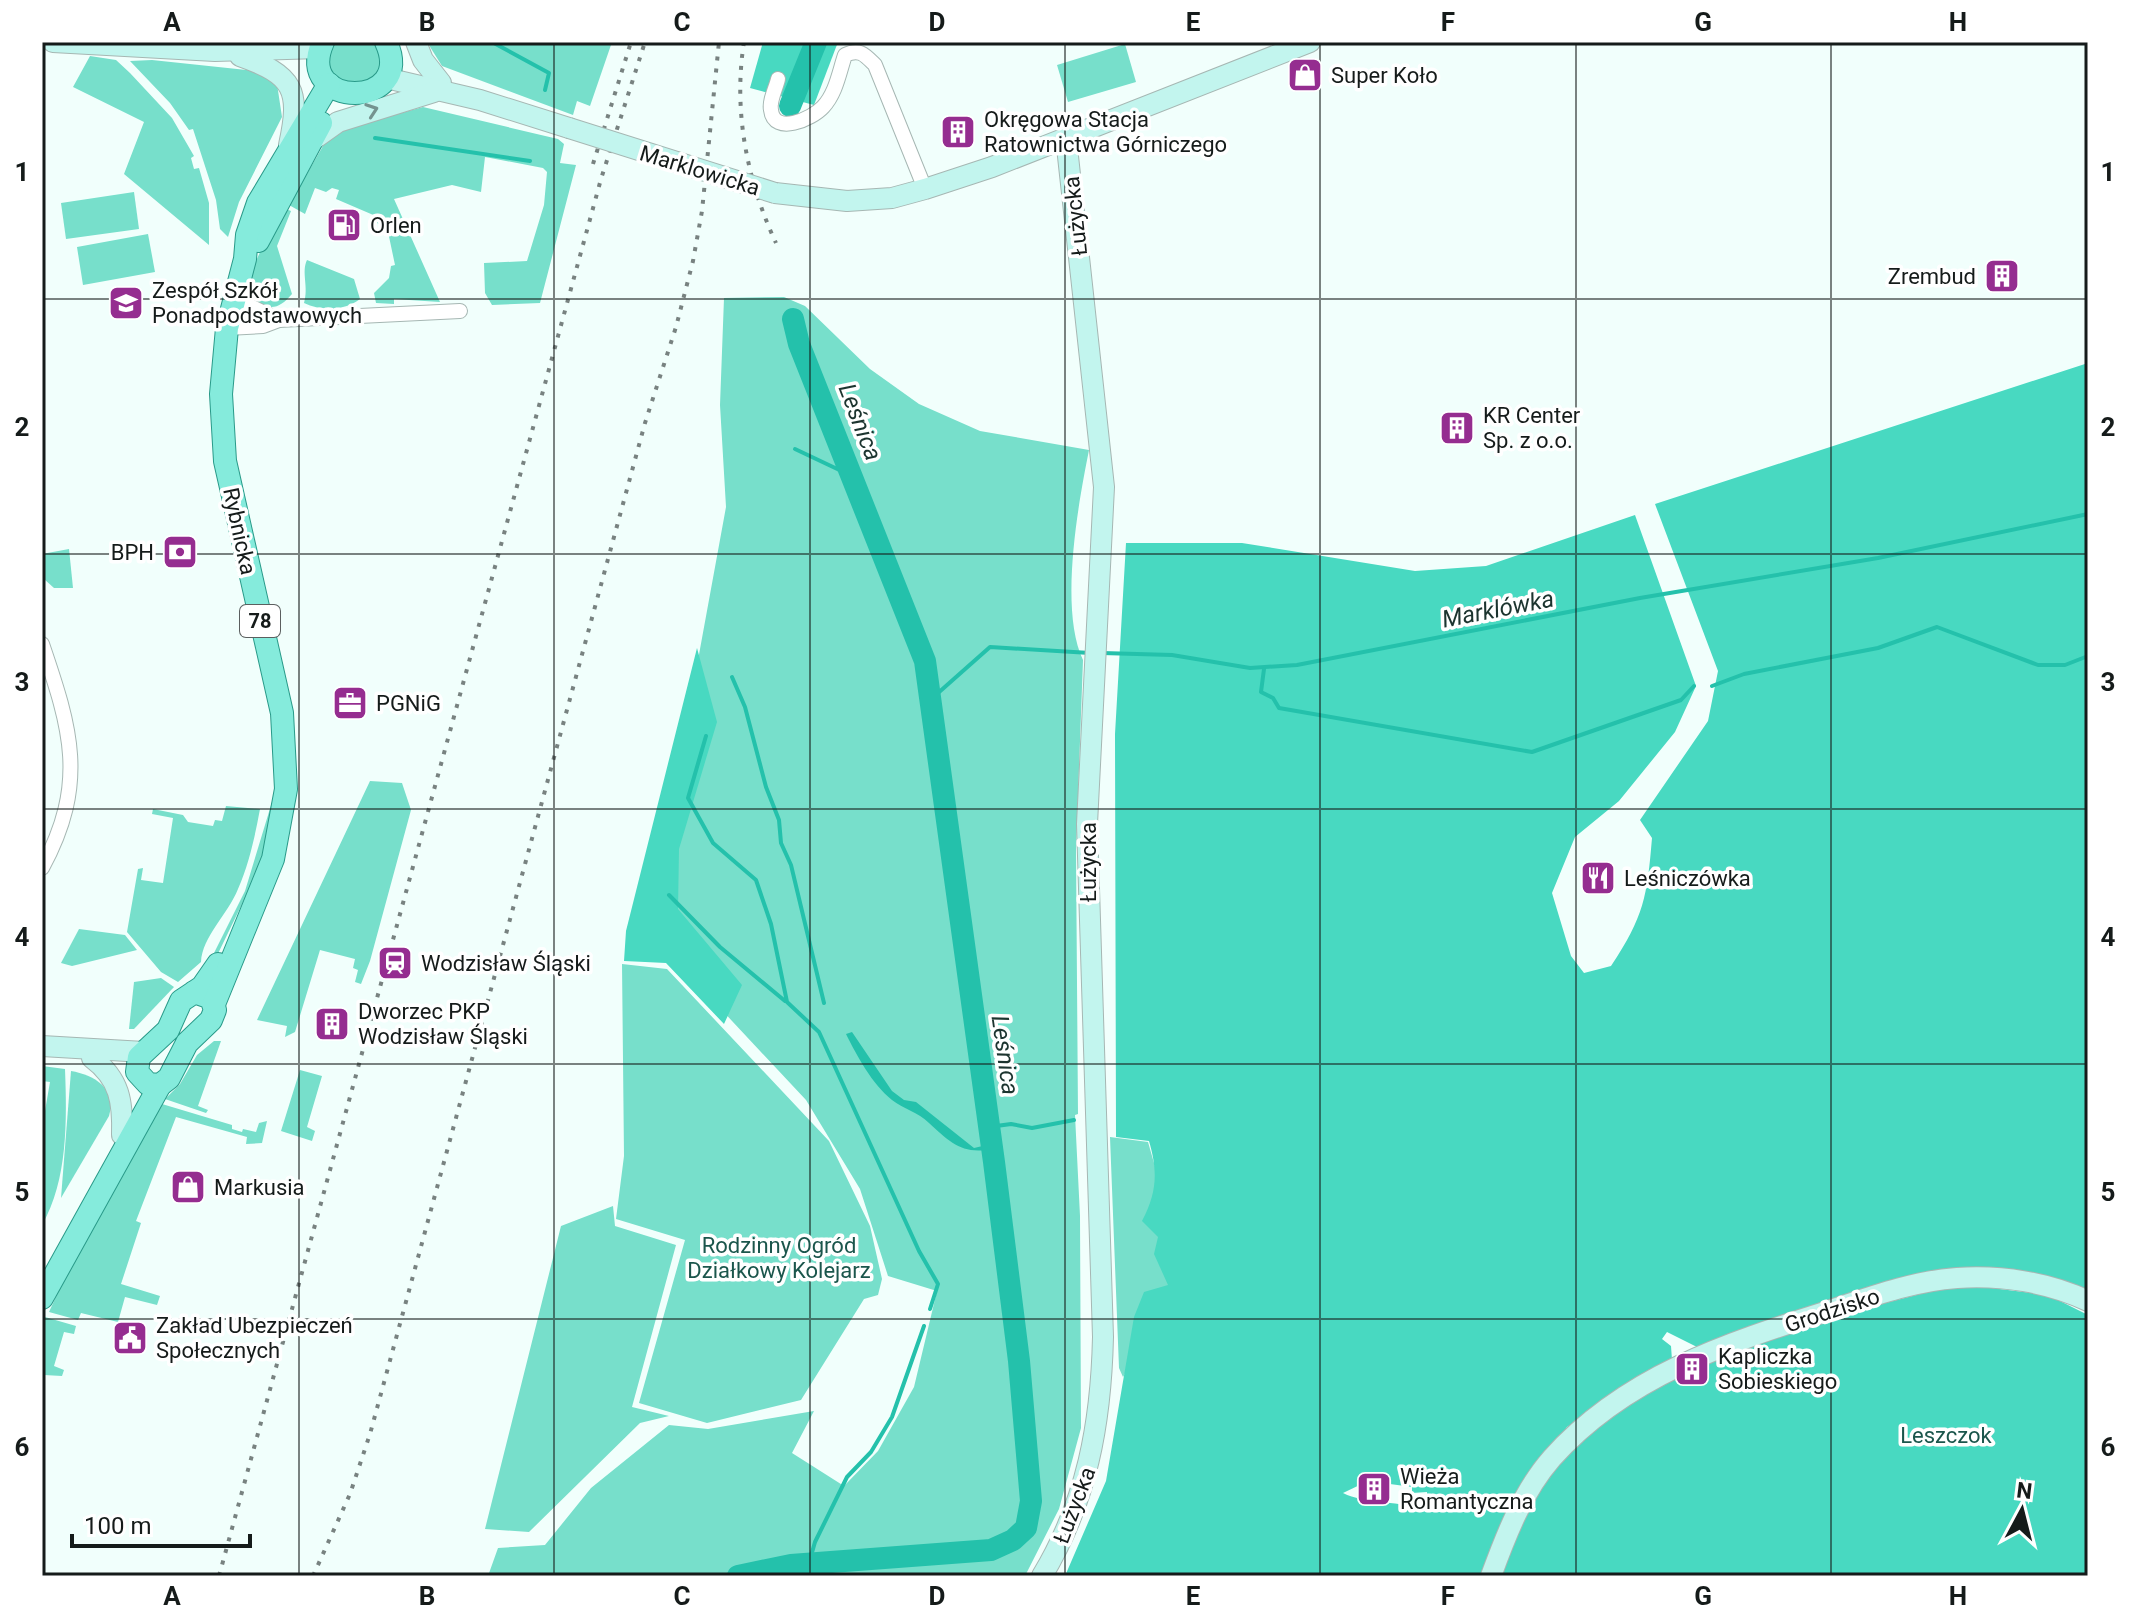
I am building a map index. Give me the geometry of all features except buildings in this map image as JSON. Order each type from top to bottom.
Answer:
[{"type":"main road","points":[[53,42],[246,52],[327,66],[367,92],[387,60]]},
{"type":"main road","points":[[246,52],[279,42]]},
{"type":"main road","points":[[246,52],[274,69],[289,85],[299,144],[338,122],[439,87],[416,42]]},
{"type":"main road","name":"Marklowicka","points":[[387,60],[439,87],[759,189],[833,201],[880,199],[925,189],[1066,138],[1310,42]]},
{"type":"main road","name":"Rybnicka","points":[[214,1004],[273,859],[283,820],[287,764],[282,713],[225,461],[221,394],[227,328],[245,259],[299,144],[327,66]]},
{"type":"main road","name":"Łużycka","points":[[1042,1576],[1083,1491],[1096,1435],[1102,1383],[1102,1275],[1087,837],[1104,487],[1066,138]]},
{"type":"main road","name":"Rybnicka","points":[[194,992],[206,982],[239,938]]},
{"type":"main road","points":[[194,992],[208,995],[214,1004]]},
{"type":"main road","name":"78","points":[[42,1298],[145,1072],[181,1001],[194,992]]},
{"type":"main road","name":"78","points":[[145,1072],[169,1078],[187,1043],[211,1020],[214,1004]]},
{"type":"main road","points":[[42,1046],[68,1050],[145,1072]]},
{"type":"main road","points":[[68,1050],[145,1072]]},
{"type":"main road","points":[[92,1058],[109,1073],[119,1090],[122,1135]]},
{"type":"main road","name":"78","points":[[42,1277],[136,1108],[145,1072]]},
{"type":"main road","name":"Grodzisko","points":[[1491,1576],[1511,1525],[1553,1457],[1600,1414],[1682,1363],[1886,1292],[1939,1280],[1971,1278],[2022,1282],[2088,1301]]},
{"type":"street","points":[[778,79],[770,108],[774,118],[784,124],[797,123],[813,115],[828,100],[845,55],[862,52],[875,65],[925,189]]},
{"type":"street","points":[[233,298],[279,320]]},
{"type":"street","points":[[227,328],[263,326],[279,320],[460,311]]},
{"type":"street","points":[[42,644],[63,703],[71,740],[64,811],[42,868]]},
{"type":"green space","points":[[331,42],[378,42],[383,54],[378,75],[352,87],[328,71]]},
{"type":"green space","points":[[427,42],[612,42],[590,106],[577,101],[573,115],[442,66]]},
{"type":"green space","points":[[763,42],[838,42],[814,105],[750,88]]},
{"type":"green space","points":[[1125,44],[1136,82],[1068,102],[1057,65]]},
{"type":"green space","points":[[90,56],[116,60],[172,118],[194,156],[191,158],[194,169],[199,168],[209,203],[209,245],[124,174],[144,122],[73,87]]},
{"type":"green space","points":[[152,60],[257,71],[277,84],[282,117],[239,202],[228,237],[220,229],[216,200],[193,129],[189,130],[170,103],[130,61]]},
{"type":"green space","points":[[423,107],[558,139],[564,144],[560,163],[576,165],[540,303],[492,305],[485,293],[484,263],[527,261],[544,205],[547,172],[543,168],[485,157],[481,192],[452,185],[394,199],[440,302],[394,299],[394,304],[376,303],[374,293],[389,278],[391,266],[395,265],[387,227],[377,223],[378,217],[336,199],[339,190],[332,188],[326,192],[315,188],[305,214],[289,205],[327,139],[343,129]]},
{"type":"green space","points":[[134,192],[139,229],[66,239],[61,203]]},
{"type":"green space","points":[[286,209],[291,211],[277,246],[292,294],[280,305],[271,307],[256,301],[252,278],[259,254]]},
{"type":"green space","points":[[148,234],[155,272],[83,285],[77,247]]},
{"type":"green space","points":[[307,260],[354,279],[360,299],[347,306],[333,308],[304,303]]},
{"type":"green space","points":[[784,297],[805,306],[870,369],[919,404],[980,431],[1089,450],[1076,527],[1071,586],[1076,639],[1083,660],[1076,850],[1078,1114],[1075,1115],[1080,1216],[1081,1428],[1059,1509],[1025,1576],[488,1576],[498,1548],[545,1545],[591,1488],[669,1425],[708,1429],[814,1411],[792,1453],[844,1486],[878,1451],[914,1387],[937,1291],[888,1276],[860,1189],[806,1100],[674,959],[676,840],[698,660],[726,507],[720,405],[724,298]]},
{"type":"green space","points":[[2088,363],[2088,1292],[1955,1273],[1697,1347],[1667,1332],[1662,1339],[1671,1346],[1672,1360],[1567,1427],[1507,1517],[1485,1576],[1065,1576],[1106,1481],[1134,1317],[1144,1292],[1168,1285],[1154,1254],[1158,1237],[1142,1221],[1151,1201],[1154,1182],[1154,1162],[1149,1141],[1116,1137],[1115,734],[1126,543],[1242,543],[1415,571],[1486,566],[1635,515],[1696,686],[1675,732],[1619,801],[1575,837],[1552,893],[1571,956],[1584,973],[1611,966],[1631,933],[1646,891],[1652,838],[1640,820],[1708,721],[1718,671],[1655,504]],"holes":[[[1368,1481],[1412,1487],[1412,1493],[1427,1492],[1427,1505],[1419,1509],[1343,1493]]]},
{"type":"green space","points":[[69,549],[73,588],[54,588],[44,579],[42,554]]},
{"type":"green space","points":[[697,648],[717,722],[679,849],[678,909],[742,985],[724,1024],[666,963],[624,961],[626,931]]},
{"type":"green space","points":[[370,781],[402,783],[411,810],[370,961],[361,984],[355,982],[358,970],[353,968],[355,959],[320,950],[295,1032],[285,1037],[287,1026],[257,1020]]},
{"type":"green space","points":[[275,792],[262,863],[211,968],[208,965],[245,891]]},
{"type":"green space","points":[[226,806],[260,809],[251,850],[234,898],[206,944],[201,962],[178,982],[161,972],[127,932],[138,869],[143,868],[141,880],[163,883],[173,818],[152,814],[153,809],[183,815],[188,822],[213,826],[215,820],[222,821]]},
{"type":"green space","points":[[79,929],[125,935],[137,950],[72,966],[61,963]]},
{"type":"green space","name":"Rodzinny Ogród Działkowy Kolejarz","points":[[622,964],[667,969],[829,1141],[870,1226],[882,1279],[878,1295],[864,1299],[801,1400],[707,1423],[639,1403],[685,1240],[616,1219],[624,1156]]},
{"type":"green space","points":[[161,978],[174,987],[134,1029],[129,1029],[134,982]]},
{"type":"green space","points":[[214,1041],[221,1041],[198,1106],[208,1110],[206,1113],[165,1099],[180,1084],[197,1055]]},
{"type":"green space","points":[[42,1066],[65,1069],[66,1109],[64,1149],[57,1189],[42,1225],[42,1128],[50,1082],[42,1081]]},
{"type":"green space","points":[[300,1070],[322,1076],[307,1127],[315,1131],[312,1141],[281,1131]]},
{"type":"green space","points":[[71,1071],[102,1084],[111,1106],[109,1116],[61,1198]]},
{"type":"green space","points":[[162,1104],[232,1125],[232,1129],[242,1132],[243,1129],[256,1132],[259,1123],[267,1121],[262,1143],[246,1144],[247,1137],[176,1117],[136,1221],[141,1223],[121,1284],[160,1296],[157,1305],[125,1297],[118,1322],[81,1313],[78,1320],[49,1312],[78,1249]]},
{"type":"green space","points":[[1110,1137],[1148,1142],[1156,1170],[1157,1198],[1185,1269],[1123,1377],[1119,1368]]},
{"type":"green space","points":[[613,1206],[615,1226],[676,1245],[632,1407],[669,1416],[640,1423],[529,1532],[485,1529],[561,1226]]},
{"type":"green space","name":"Leszczok","points":[[1959,1284],[2048,1295],[2088,1315],[2088,1576],[1500,1576],[1523,1522],[1551,1471],[1575,1440],[1610,1413],[1681,1374],[1690,1380],[1699,1380],[1706,1376],[1707,1364],[1819,1320]]},
{"type":"green space","points":[[45,1317],[76,1326],[74,1334],[64,1332],[54,1366],[64,1370],[62,1376],[44,1375],[42,1385],[42,1323]]},
{"type":"shaded area","points":[[852,1032],[892,1091],[904,1100],[916,1102],[974,1148],[991,1144],[992,1149],[972,1150],[957,1145],[920,1116],[892,1100],[860,1060],[846,1034]]},
{"type":"waterway","points":[[492,42],[549,73],[545,90]]},
{"type":"waterway","name":"Leśnica","points":[[790,106],[816,42]]},
{"type":"waterway","points":[[375,138],[530,161]]},
{"type":"waterway","name":"Leśnica","points":[[738,1576],[791,1565],[991,1550],[1013,1540],[1026,1528],[1031,1501],[1019,1361],[994,1162],[925,661],[799,344],[793,319]]},
{"type":"waterway","points":[[795,449],[850,475]]},
{"type":"waterway","name":"Marklówka","points":[[1102,653],[1172,655],[1250,668],[1297,665],[1640,598],[1878,558],[2088,514]]},
{"type":"waterway","points":[[1712,686],[1744,674],[1878,648],[1937,627],[2038,665],[2065,665],[2088,656]]},
{"type":"waterway","name":"Marklówka","points":[[929,701],[990,647],[1090,653]]},
{"type":"waterway","points":[[1264,669],[1261,692],[1273,698],[1279,708],[1532,752],[1681,700],[1694,686]]},
{"type":"waterway","points":[[732,677],[745,707],[766,787],[779,820],[781,843],[791,865],[824,1003]]},
{"type":"waterway","points":[[706,736],[688,798],[713,843],[756,880],[771,924],[787,1002],[819,1032],[919,1251],[938,1284],[930,1309]]},
{"type":"waterway","points":[[669,895],[720,947],[785,1001]]},
{"type":"waterway","points":[[989,1127],[1011,1124],[1032,1128],[1074,1120]]},
{"type":"waterway","points":[[809,1563],[815,1542],[847,1477],[871,1452],[892,1417],[924,1326]]},
{"type":"railway","points":[[593,164],[631,42]]},
{"type":"railway","points":[[219,1576],[601,179],[645,42]]},
{"type":"railway","points":[[313,1576],[350,1494],[370,1434],[645,423],[676,327],[702,211],[719,42]]},
{"type":"railway","points":[[744,42],[740,94],[745,145],[757,195],[776,243]]},
{"type":"place","name":"Super Koło","points":[[1305,75]]},
{"type":"place","name":"Okręgowa Stacja Ratownictwa Górniczego","points":[[958,132]]},
{"type":"place","name":"Orlen","points":[[344,225]]},
{"type":"place","name":"Zrembud","points":[[2002,276]]},
{"type":"place","name":"Zespół Szkół Ponadpodstawowych","points":[[126,303]]},
{"type":"place","name":"KR Center Sp. z o.o.","points":[[1457,428]]},
{"type":"place","name":"BPH","points":[[180,552]]},
{"type":"place","name":"PGNiG","points":[[350,703]]},
{"type":"place","name":"Leśniczówka","points":[[1598,878]]},
{"type":"place","name":"Wodzisław Śląski","points":[[395,963]]},
{"type":"place","name":"Dworzec PKP Wodzisław Śląski","points":[[332,1024]]},
{"type":"place","name":"Markusia","points":[[188,1187]]},
{"type":"place","name":"Zakład Ubezpieczeń Społecznych","points":[[130,1338]]},
{"type":"place","name":"Kapliczka Sobieskiego","points":[[1692,1369]]},
{"type":"place","name":"Wieża Romantyczna","points":[[1374,1489]]}]
